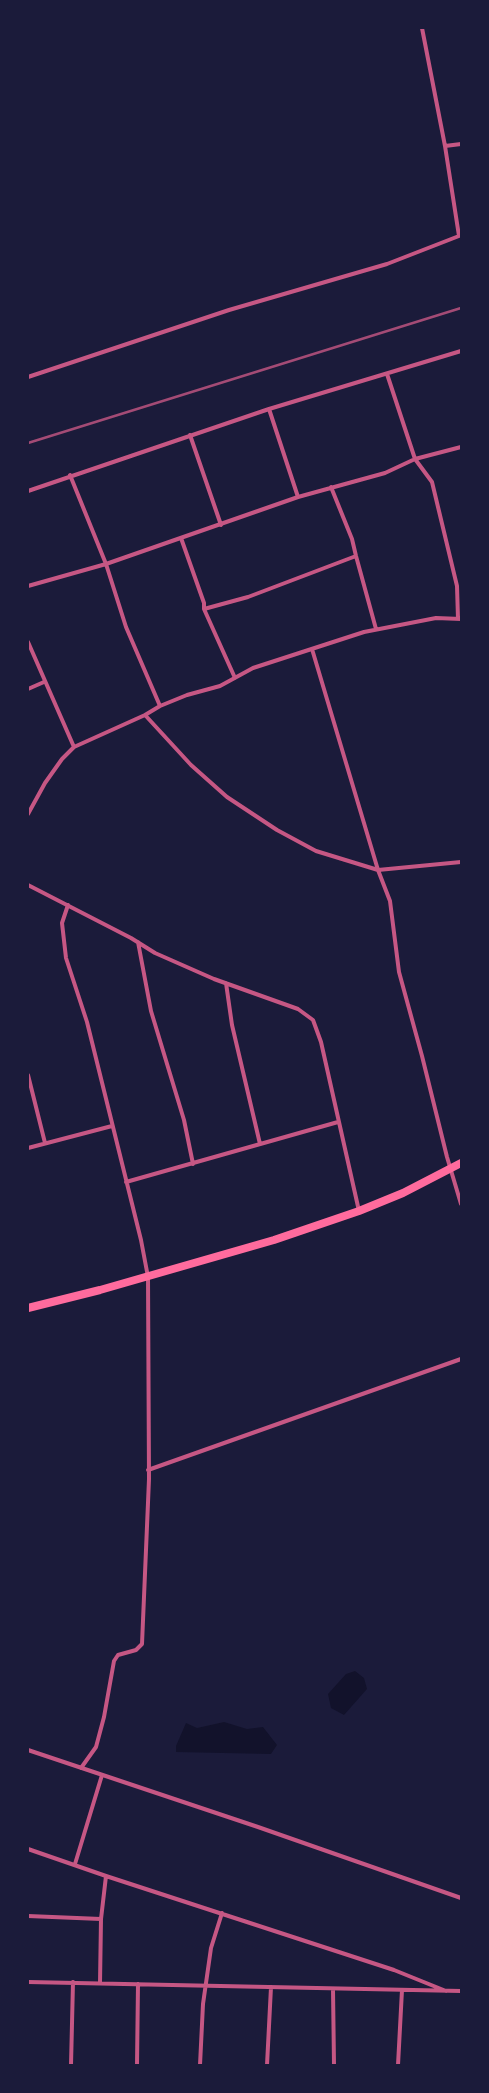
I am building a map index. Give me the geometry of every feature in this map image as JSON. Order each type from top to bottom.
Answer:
[{"type":"highway","points":[[28,1308],[148,1277],[274,1240],[359,1211],[403,1193],[461,1164]]},
{"type":"street","points":[[28,377],[229,310],[387,264],[460,236],[445,146],[422,28]]},
{"type":"street","points":[[445,146],[461,144]]},
{"type":"street","points":[[28,491],[70,475],[269,410],[461,351]]},
{"type":"street","points":[[28,814],[45,783],[62,759],[74,747],[145,715],[160,706],[187,695],[220,686],[253,668],[376,629],[436,618],[460,619],[457,586],[432,482],[415,459],[387,374]]},
{"type":"street","points":[[269,410],[298,497]]},
{"type":"street","points":[[190,436],[222,525]]},
{"type":"street","points":[[28,586],[106,564],[222,525],[298,497],[385,473],[415,459],[461,447]]},
{"type":"street","points":[[70,475],[106,564],[126,627],[160,706]]},
{"type":"street","points":[[331,487],[352,539],[376,629]]},
{"type":"street","points":[[181,538],[204,603],[204,609],[235,678]]},
{"type":"street","points":[[204,609],[248,597],[356,556]]},
{"type":"street","points":[[28,642],[44,682],[74,747]]},
{"type":"street","points":[[312,649],[378,870],[390,901],[399,972],[461,1204]]},
{"type":"street","points":[[28,689],[44,682]]},
{"type":"street","points":[[145,715],[191,765],[227,797],[277,830],[316,851],[378,870],[461,862]]},
{"type":"street","points":[[28,885],[155,952],[226,983],[298,1009],[313,1020],[321,1042],[359,1211]]},
{"type":"street","points":[[68,906],[62,923],[66,958],[87,1022],[141,1240],[148,1277],[148,1470],[142,1644],[136,1650],[118,1655],[114,1661],[96,1747],[81,1768]]},
{"type":"street","points":[[138,942],[151,1011],[184,1120],[193,1164]]},
{"type":"street","points":[[226,983],[232,1025],[260,1144]]},
{"type":"street","points":[[28,1075],[45,1143]]},
{"type":"street","points":[[126,1182],[338,1122]]},
{"type":"street","points":[[28,1148],[112,1126]]},
{"type":"street","points":[[148,1470],[461,1359]]},
{"type":"street","points":[[28,1750],[461,1898]]},
{"type":"street","points":[[76,1864],[102,1775]]},
{"type":"street","points":[[28,1849],[394,1970],[446,1991]]},
{"type":"street","points":[[100,1983],[101,1919],[106,1876]]},
{"type":"street","points":[[200,2065],[201,2026],[211,1948],[222,1913]]},
{"type":"street","points":[[28,1916],[101,1919]]},
{"type":"street","points":[[28,1982],[461,1991]]},
{"type":"street","points":[[71,2065],[73,1982]]},
{"type":"street","points":[[137,2065],[138,1984]]},
{"type":"street","points":[[267,2065],[271,1987]]},
{"type":"street","points":[[334,1989],[334,2065]]},
{"type":"street","points":[[398,2065],[402,1990]]},
{"type":"shaded area","points":[[355,1671],[364,1678],[367,1689],[344,1715],[331,1708],[328,1694],[346,1674]]},
{"type":"shaded area","points":[[224,1722],[247,1729],[263,1727],[277,1745],[271,1754],[176,1752],[176,1746],[186,1723],[197,1728]]},
{"type":"railway","points":[[28,443],[461,308]]}]
